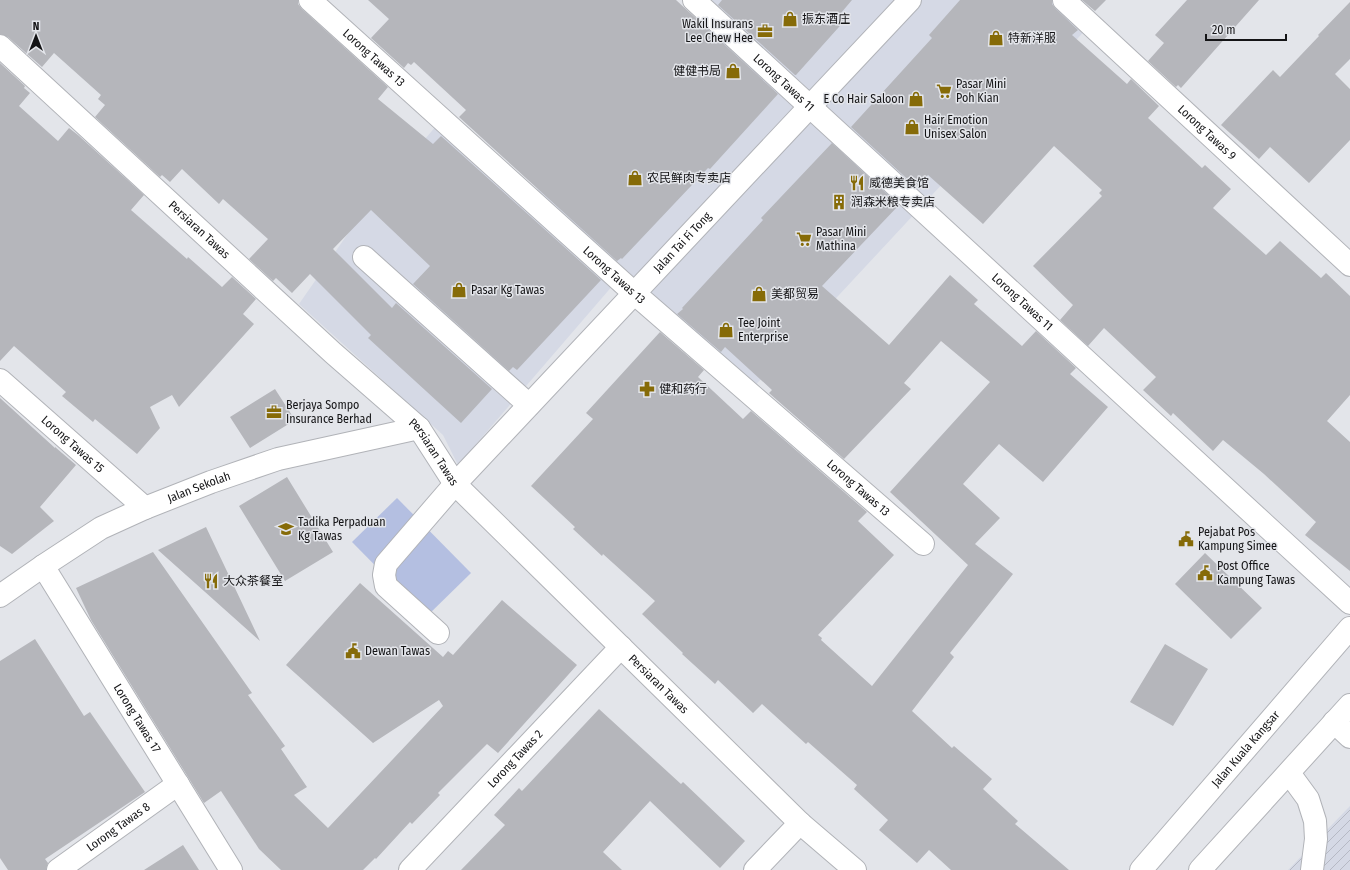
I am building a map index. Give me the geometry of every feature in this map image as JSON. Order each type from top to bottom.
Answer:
[{"type":"main road","name":"Lorong Tawas 13","points":[[310,0],[634,293],[923,544]]},
{"type":"main road","name":"Lorong Tawas 11","points":[[694,0],[1350,603]]},
{"type":"main road","name":"Jalan Tai Fi Tong","points":[[438,633],[386,586],[384,575],[386,564],[455,484],[910,0]]},
{"type":"main road","name":"Lorong Tawas 9","points":[[1064,0],[1350,265]]},
{"type":"main road","name":"Persiaran Tawas","points":[[0,46],[333,353],[419,428],[455,484],[800,823],[855,870]]},
{"type":"main road","points":[[364,256],[529,405]]},
{"type":"main road","name":"Lorong Tawas 15","points":[[0,380],[145,508]]},
{"type":"main road","name":"Jalan Sekolah","points":[[0,596],[101,528],[145,508],[211,482],[278,460],[419,428]]},
{"type":"main road","name":"Lorong Tawas 17","points":[[43,566],[231,870]]},
{"type":"main road","name":"Jalan Kuala Kangsar","points":[[1140,870],[1350,628]]},
{"type":"main road","name":"Lorong Tawas 2","points":[[410,870],[620,647]]},
{"type":"main road","points":[[1200,870],[1289,773],[1342,730],[1350,705]]},
{"type":"main road","points":[[1289,773],[1308,798],[1315,821],[1316,839],[1312,870]]},
{"type":"main road","name":"Lorong Tawas 8","points":[[58,870],[178,784]]},
{"type":"main road","points":[[756,870],[800,823]]},
{"type":"shaded area","points":[[713,0],[1064,0],[1091,24],[747,394],[620,277],[458,465],[443,435],[299,304],[365,209],[437,125],[531,196]]},
{"type":"shaded area","points":[[397,498],[471,573],[426,617],[352,542]]},
{"type":"shaded area","points":[[1350,806],[1350,870],[1288,870]]},
{"type":"building","points":[[0,0],[298,0],[298,4],[302,9],[388,87],[378,99],[433,144],[441,136],[601,280],[517,370],[513,367],[509,371],[413,284],[430,266],[371,210],[333,249],[392,308],[396,303],[492,389],[461,423],[368,338],[371,335],[310,274],[292,293],[276,278],[273,281],[249,259],[268,239],[223,199],[219,204],[182,169],[170,182],[162,175],[160,177],[95,117],[105,105],[98,99],[101,95],[54,53],[42,67],[8,37],[0,34]]},
{"type":"building","points":[[368,0],[676,0],[778,94],[710,169],[708,168],[622,259],[621,258],[617,261],[459,117],[466,110],[414,62],[411,65],[408,63],[404,68],[371,38],[389,19]]},
{"type":"building","points":[[722,0],[852,0],[841,13],[847,18],[795,75],[718,5]]},
{"type":"building","points":[[960,0],[1052,0],[1052,4],[1056,9],[1078,30],[1072,35],[1127,84],[1131,79],[1159,106],[1148,118],[1202,168],[1205,165],[1231,189],[1213,208],[1266,255],[1280,241],[1321,278],[1326,273],[1350,296],[1350,395],[1327,421],[1350,442],[1350,571],[1305,535],[1316,522],[1264,474],[1223,440],[1213,451],[1173,413],[1171,416],[1143,390],[1156,377],[1104,328],[1088,346],[1060,320],[1073,305],[1033,266],[1102,196],[1099,193],[1102,190],[1054,146],[983,224],[928,175],[916,187],[851,127],[932,38],[929,35]]},
{"type":"building","points":[[1082,0],[1106,0],[1095,11]]},
{"type":"building","points":[[1187,0],[1259,0],[1181,88],[1178,85],[1176,87],[1148,61],[1164,43],[1155,35]]},
{"type":"building","points":[[1350,2],[1350,59],[1335,74],[1350,89],[1350,140],[1309,183],[1270,147],[1259,159],[1221,125],[1273,70],[1280,77]]},
{"type":"building","points":[[0,63],[25,86],[24,88],[30,93],[19,106],[58,141],[69,128],[144,195],[131,210],[187,259],[188,257],[222,287],[232,277],[256,299],[243,314],[254,324],[179,407],[172,395],[150,407],[160,428],[137,454],[95,419],[93,422],[62,396],[66,392],[14,346],[0,361]]},
{"type":"building","points":[[832,143],[899,205],[822,286],[889,345],[950,275],[978,300],[974,304],[1022,346],[1036,331],[1076,368],[1070,374],[1108,407],[1043,482],[999,444],[963,484],[1000,518],[975,544],[1013,574],[950,653],[954,657],[912,711],[952,748],[954,746],[992,779],[983,789],[1018,821],[1015,824],[1069,870],[951,870],[929,850],[917,863],[879,830],[888,820],[854,789],[857,785],[808,742],[806,744],[762,704],[753,713],[718,680],[715,684],[682,654],[683,653],[642,614],[655,601],[603,554],[602,556],[573,529],[575,527],[531,486],[593,419],[586,413],[660,332],[704,370],[698,377],[743,419],[751,411],[867,512],[858,521],[894,555],[818,635],[822,638],[821,640],[872,686],[968,565],[890,492],[990,382],[941,341],[904,383],[911,389],[844,459],[769,393],[772,390],[725,347],[721,352],[677,314],[763,220],[761,218]]},
{"type":"building","points":[[275,389],[295,420],[250,448],[230,417]]},
{"type":"building","points":[[0,398],[76,465],[40,507],[54,521],[12,554],[0,546]]},
{"type":"building","name":"Tadika Perpaduan Kg Tawas","points":[[287,477],[333,552],[285,581],[239,506]]},
{"type":"building","name":"大众茶餐室","points":[[206,527],[260,641],[158,550]]},
{"type":"building","points":[[153,552],[252,693],[248,695],[285,746],[281,749],[307,787],[294,795],[328,828],[443,706],[439,700],[373,743],[286,665],[360,583],[443,657],[448,651],[453,655],[502,600],[577,665],[498,753],[487,744],[438,793],[440,795],[412,824],[410,822],[376,859],[375,858],[363,870],[281,870],[259,849],[221,791],[204,803],[91,620],[76,588]]},
{"type":"building","points":[[1205,553],[1262,608],[1231,639],[1175,584]]},
{"type":"building","points":[[35,639],[84,716],[90,712],[145,792],[45,859],[48,863],[46,870],[8,870],[0,858],[0,661]]},
{"type":"building","points":[[1165,644],[1208,669],[1173,726],[1130,702]]},
{"type":"building","points":[[599,709],[681,784],[683,782],[745,841],[720,868],[650,801],[603,852],[622,870],[461,870],[505,825],[494,815],[519,788],[522,791]]},
{"type":"building","points":[[183,845],[199,870],[144,870]]},
{"type":"place","name":"振东酒庄","points":[[790,19]]},
{"type":"place","name":"Wakil Insurans Lee Chew Hee","points":[[765,31]]},
{"type":"place","name":"特新洋服","points":[[996,38]]},
{"type":"place","name":"健健书局","points":[[733,71]]},
{"type":"place","name":"Pasar Mini Poh Kian","points":[[944,91]]},
{"type":"place","name":"E Co Hair Saloon","points":[[916,99]]},
{"type":"place","name":"Hair Emotion Unisex Salon","points":[[912,127]]},
{"type":"place","name":"农民鲜肉专卖店","points":[[635,178]]},
{"type":"place","name":"威德美食馆","points":[[857,183]]},
{"type":"place","name":"润森米粮专卖店","points":[[839,202]]},
{"type":"place","name":"Pasar Mini Mathina","points":[[804,239]]},
{"type":"place","name":"Pasar Kg Tawas","points":[[459,290]]},
{"type":"place","name":"美都贸易","points":[[759,294]]},
{"type":"place","name":"Tee Joint Enterprise","points":[[726,330]]},
{"type":"place","name":"健和药行","points":[[647,389]]},
{"type":"place","name":"Berjaya Sompo Insurance Berhad","points":[[274,412]]},
{"type":"place","name":"Tadika Perpaduan Kg Tawas","points":[[286,529]]},
{"type":"place","name":"Pejabat Pos Kampung Simee","points":[[1186,539]]},
{"type":"place","name":"Post Office Kampung Tawas","points":[[1205,573]]},
{"type":"place","name":"大众茶餐室","points":[[211,581]]},
{"type":"place","name":"Dewan Tawas","points":[[353,651]]}]
